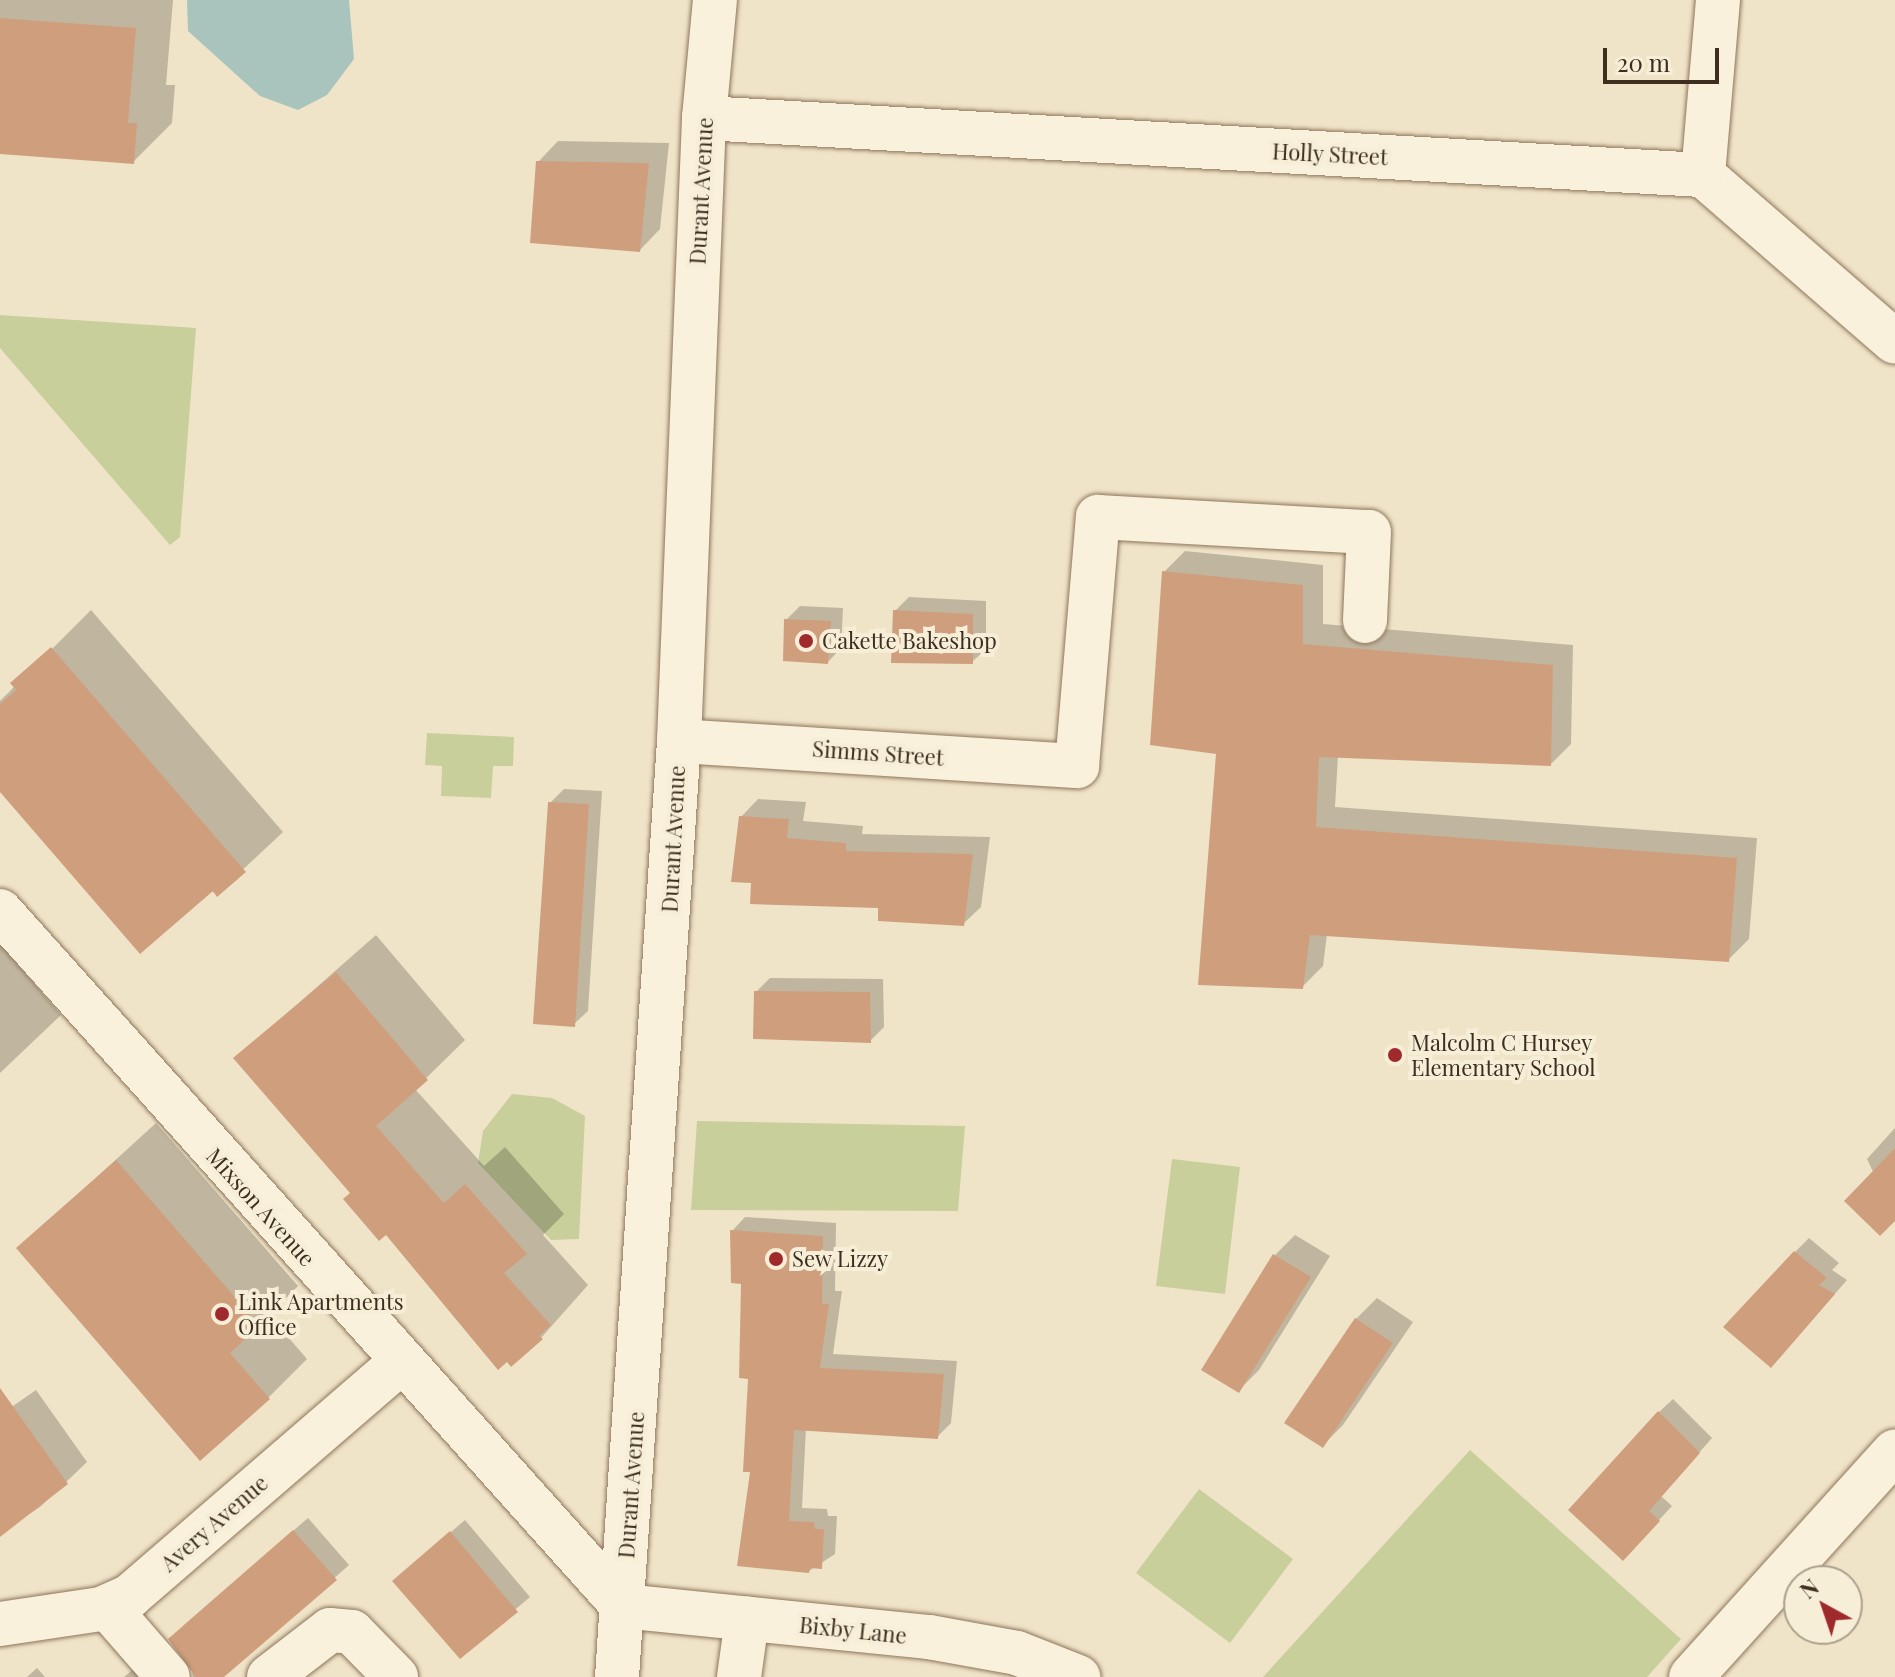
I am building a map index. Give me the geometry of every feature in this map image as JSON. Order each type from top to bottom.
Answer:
[{"type":"street","name":"Durant Avenue","points":[[617,1677],[679,741],[704,118],[715,0]]},
{"type":"street","points":[[1718,0],[1703,175],[1895,342]]},
{"type":"street","name":"Holly Street","points":[[704,118],[1703,175]]},
{"type":"street","name":"Simms Street","points":[[679,741],[1077,766],[1098,517],[1369,532],[1365,621]]},
{"type":"street","name":"Mixson Avenue","points":[[0,911],[400,1363],[623,1606]]},
{"type":"street","name":"Avery Avenue","points":[[0,1624],[108,1608],[130,1596],[400,1363]]},
{"type":"street","points":[[1691,1677],[1895,1451]]},
{"type":"street","name":"Bixby Lane","points":[[623,1606],[976,1645],[1017,1653],[1078,1677]]},
{"type":"street","points":[[108,1608],[168,1677]]},
{"type":"street","points":[[739,1677],[747,1619]]},
{"type":"street","points":[[269,1677],[330,1630],[352,1632],[396,1677]]},
{"type":"green space","points":[[0,315],[196,328],[180,537],[170,545],[0,348]]},
{"type":"green space","points":[[427,733],[514,737],[513,766],[493,766],[491,798],[441,796],[442,766],[425,765]]},
{"type":"green space","points":[[512,1094],[552,1098],[585,1116],[579,1239],[551,1240],[478,1163],[483,1131]]},
{"type":"green space","points":[[697,1121],[965,1126],[958,1211],[691,1210]]},
{"type":"green space","points":[[1172,1159],[1240,1167],[1225,1294],[1156,1286]]},
{"type":"green space","points":[[1470,1450],[1681,1639],[1647,1677],[1263,1677]]},
{"type":"green space","points":[[1199,1489],[1293,1559],[1230,1643],[1136,1573]]},
{"type":"water","points":[[187,0],[349,0],[354,59],[327,95],[298,110],[260,96],[188,31]]},
{"type":"building","points":[[0,18],[136,28],[128,123],[137,123],[134,164],[0,154]]},
{"type":"building","points":[[536,161],[649,163],[640,252],[530,243]]},
{"type":"building","points":[[1162,571],[1303,585],[1303,644],[1553,665],[1551,766],[1319,757],[1316,827],[1737,858],[1729,962],[1310,935],[1303,989],[1198,985],[1216,754],[1150,745]]},
{"type":"building","points":[[893,610],[973,614],[973,664],[891,663]]},
{"type":"building","name":"Cakette Bakeshop","points":[[784,619],[831,621],[828,664],[783,661]]},
{"type":"building","points":[[51,647],[246,872],[217,897],[213,891],[140,954],[0,792],[0,704],[16,690],[10,683]]},
{"type":"building","points":[[548,802],[589,804],[575,1027],[533,1024]]},
{"type":"building","points":[[739,816],[789,819],[787,838],[846,843],[846,851],[973,854],[964,926],[878,921],[878,908],[750,904],[751,883],[731,882]]},
{"type":"building","points":[[336,972],[428,1080],[376,1126],[444,1203],[465,1184],[527,1254],[504,1273],[551,1325],[539,1336],[543,1339],[511,1367],[507,1362],[498,1370],[386,1235],[379,1241],[343,1199],[350,1193],[233,1058]]},
{"type":"building","points":[[754,991],[870,992],[871,1043],[753,1039]]},
{"type":"building","points":[[1895,1148],[1895,1221],[1880,1236],[1844,1201]]},
{"type":"building","points":[[116,1160],[260,1326],[230,1353],[270,1399],[200,1461],[16,1248]]},
{"type":"building","points":[[730,1230],[823,1236],[822,1304],[829,1304],[820,1368],[944,1374],[938,1439],[794,1430],[789,1521],[814,1522],[815,1529],[824,1529],[822,1569],[810,1568],[809,1573],[737,1566],[750,1472],[743,1472],[748,1379],[739,1378],[741,1284],[731,1283]]},
{"type":"building","points":[[1794,1251],[1827,1278],[1819,1285],[1835,1294],[1771,1368],[1723,1327]]},
{"type":"building","points":[[1273,1254],[1311,1277],[1239,1393],[1201,1370]]},
{"type":"building","points":[[1355,1318],[1393,1343],[1323,1448],[1284,1423]]},
{"type":"building","points":[[0,1388],[68,1484],[0,1537]]},
{"type":"building","points":[[1658,1411],[1700,1453],[1649,1511],[1660,1521],[1623,1561],[1568,1510]]},
{"type":"building","points":[[293,1530],[337,1580],[224,1677],[196,1677],[168,1639]]},
{"type":"building","points":[[450,1531],[518,1612],[460,1659],[392,1581]]},
{"type":"place","name":"Cakette Bakeshop","points":[[806,641]]},
{"type":"place","name":"Malcolm C Hursey Elementary School","points":[[1395,1055]]},
{"type":"place","name":"Sew Lizzy","points":[[776,1259]]},
{"type":"place","name":"Link Apartments Office","points":[[222,1314]]}]
